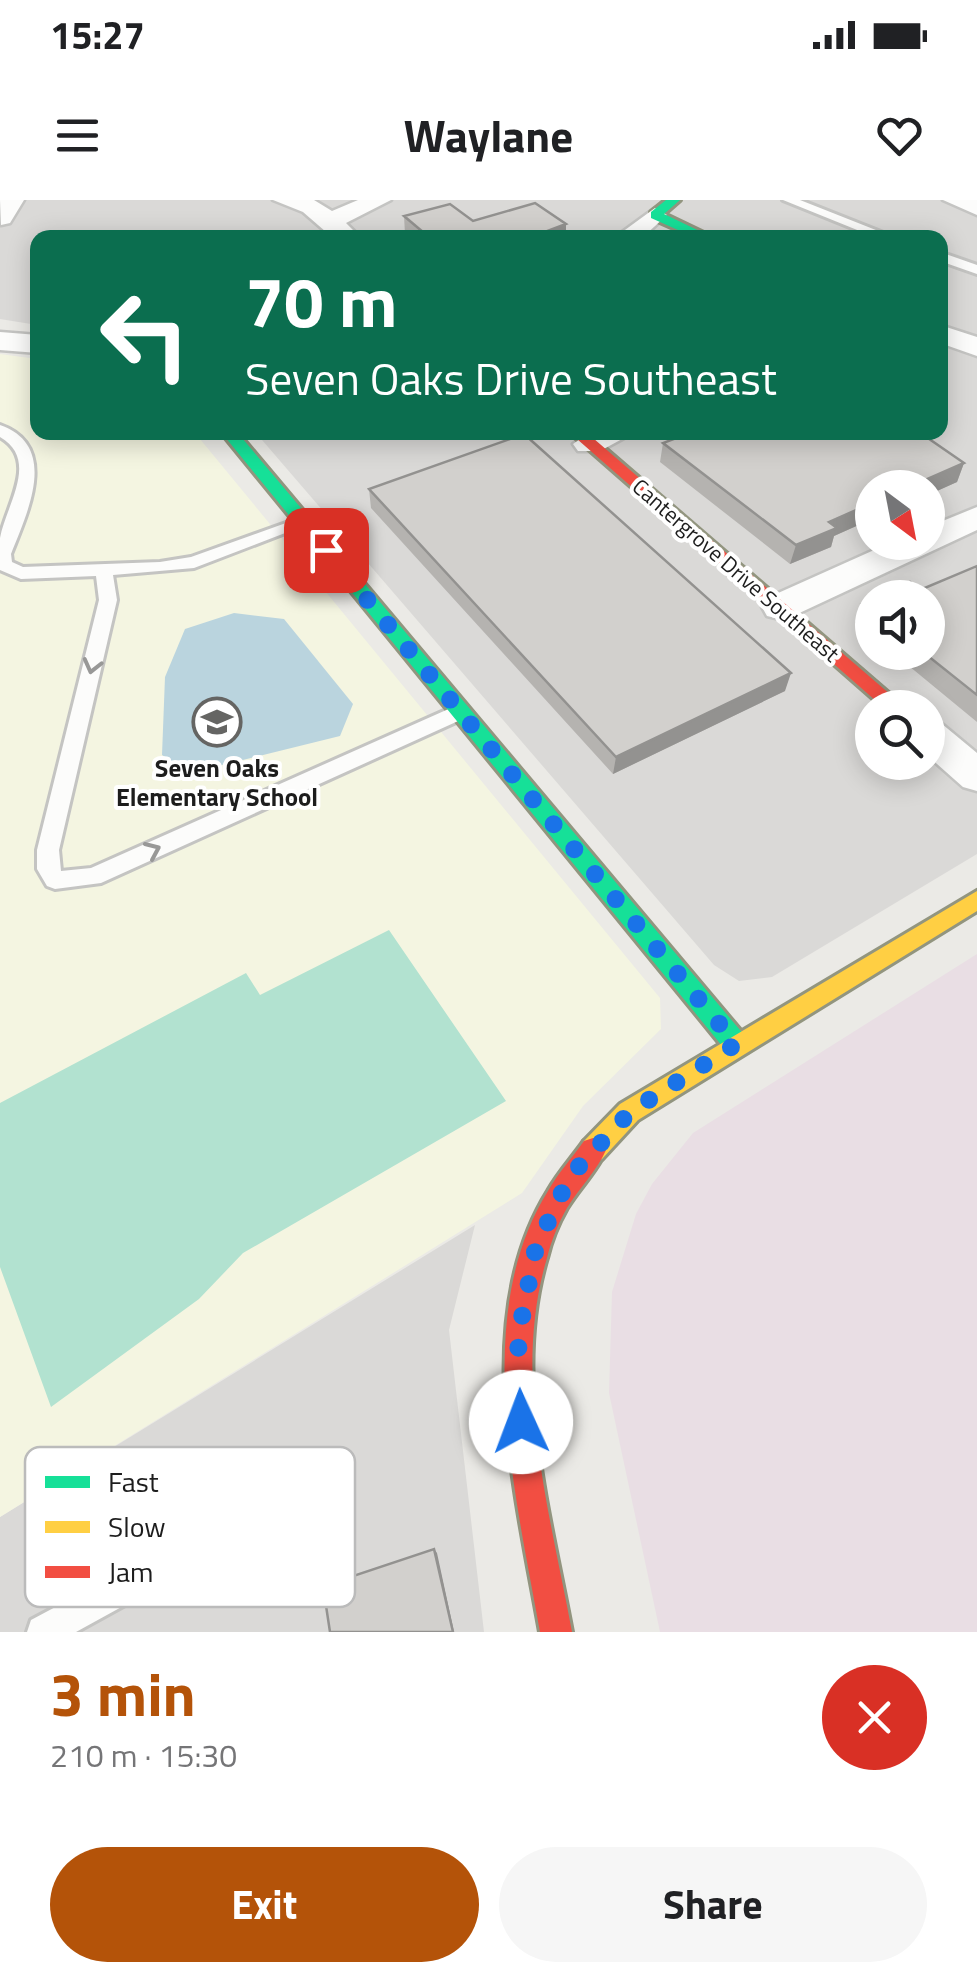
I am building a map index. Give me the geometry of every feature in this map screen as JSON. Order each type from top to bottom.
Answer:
[{"type":"street","points":[[1,218],[12,200]]},
{"type":"street","points":[[286,200],[312,206],[339,229],[379,200]]},
{"type":"street","points":[[955,200],[977,208]]},
{"type":"street","points":[[636,230],[664,207],[697,230]]},
{"type":"street","points":[[948,336],[977,348]]},
{"type":"street","points":[[0,341],[30,343]]},
{"type":"street","points":[[235,440],[736,1044]]},
{"type":"street","name":"Cantergrove Drive Southeast","points":[[584,440],[876,690]]},
{"type":"street","points":[[945,532],[977,518]]},
{"type":"street","points":[[780,607],[883,560]]},
{"type":"street","points":[[945,749],[977,776]]},
{"type":"street","points":[[556,1632],[521,1422],[518,1337],[536,1247],[570,1176],[630,1112],[977,900]]},
{"type":"lane","points":[[789,200],[869,230]]},
{"type":"lane","points":[[948,259],[977,270]]},
{"type":"lane","points":[[0,430],[21,443],[29,473],[2,554],[4,565],[22,573],[104,571],[194,562],[304,523]]},
{"type":"lane","points":[[104,571],[108,600],[48,850],[48,869],[56,880],[93,878],[460,712]]},
{"type":"lane","points":[[43,1632],[88,1607]]},
{"type":"shaded area","points":[[0,200],[977,200],[977,854],[772,977],[739,981],[714,965],[262,440],[948,440],[948,230],[30,230],[30,324],[0,319]]},
{"type":"shaded area","name":"Seven Oaks Elementary School","points":[[0,354],[30,358],[30,440],[201,440],[660,998],[661,1029],[583,1106],[522,1193],[113,1447],[25,1447],[25,1501],[0,1517]]},
{"type":"shaded area","points":[[977,954],[977,1632],[660,1632],[609,1393],[612,1292],[636,1214],[652,1184],[693,1133]]},
{"type":"shaded area","points":[[475,1225],[449,1330],[484,1632],[0,1632],[0,1517],[25,1502],[25,1607],[355,1607],[355,1447],[114,1447]]},
{"type":"green space","points":[[389,930],[506,1101],[243,1253],[199,1299],[51,1407],[0,1267],[0,1103],[246,973],[260,995]]},
{"type":"water","points":[[234,613],[284,619],[353,704],[340,736],[190,773],[162,755],[165,677],[185,629]]},
{"type":"building","points":[[535,203],[566,224],[550,230],[421,230],[404,216],[450,204],[473,221]]},
{"type":"building","points":[[507,440],[531,440],[791,673],[616,757],[369,489]]},
{"type":"building","points":[[931,440],[964,463],[945,471],[855,470],[855,511],[829,522],[837,528],[796,545],[663,443]]},
{"type":"building","points":[[977,566],[977,695],[945,670],[944,580]]},
{"type":"building","points":[[434,1549],[453,1632],[330,1632],[326,1607],[355,1607],[355,1575]]},
{"type":"traffic: fast","points":[[674,200],[655,215],[690,230]]},
{"type":"traffic: fast","points":[[235,440],[736,1044]]},
{"type":"traffic: slow","points":[[593,1150],[629,1112],[977,900]]},
{"type":"traffic: jam","points":[[585,440],[876,690]]},
{"type":"traffic: jam","points":[[556,1632],[524,1446],[519,1382],[521,1319],[533,1258],[556,1202],[593,1150]]},
{"type":"place","name":"Seven Oaks Elementary School","points":[[217,722]]},
{"type":"route","points":[[326,550],[736,1044],[630,1112],[570,1176],[536,1247],[518,1337],[521,1422]]}]
